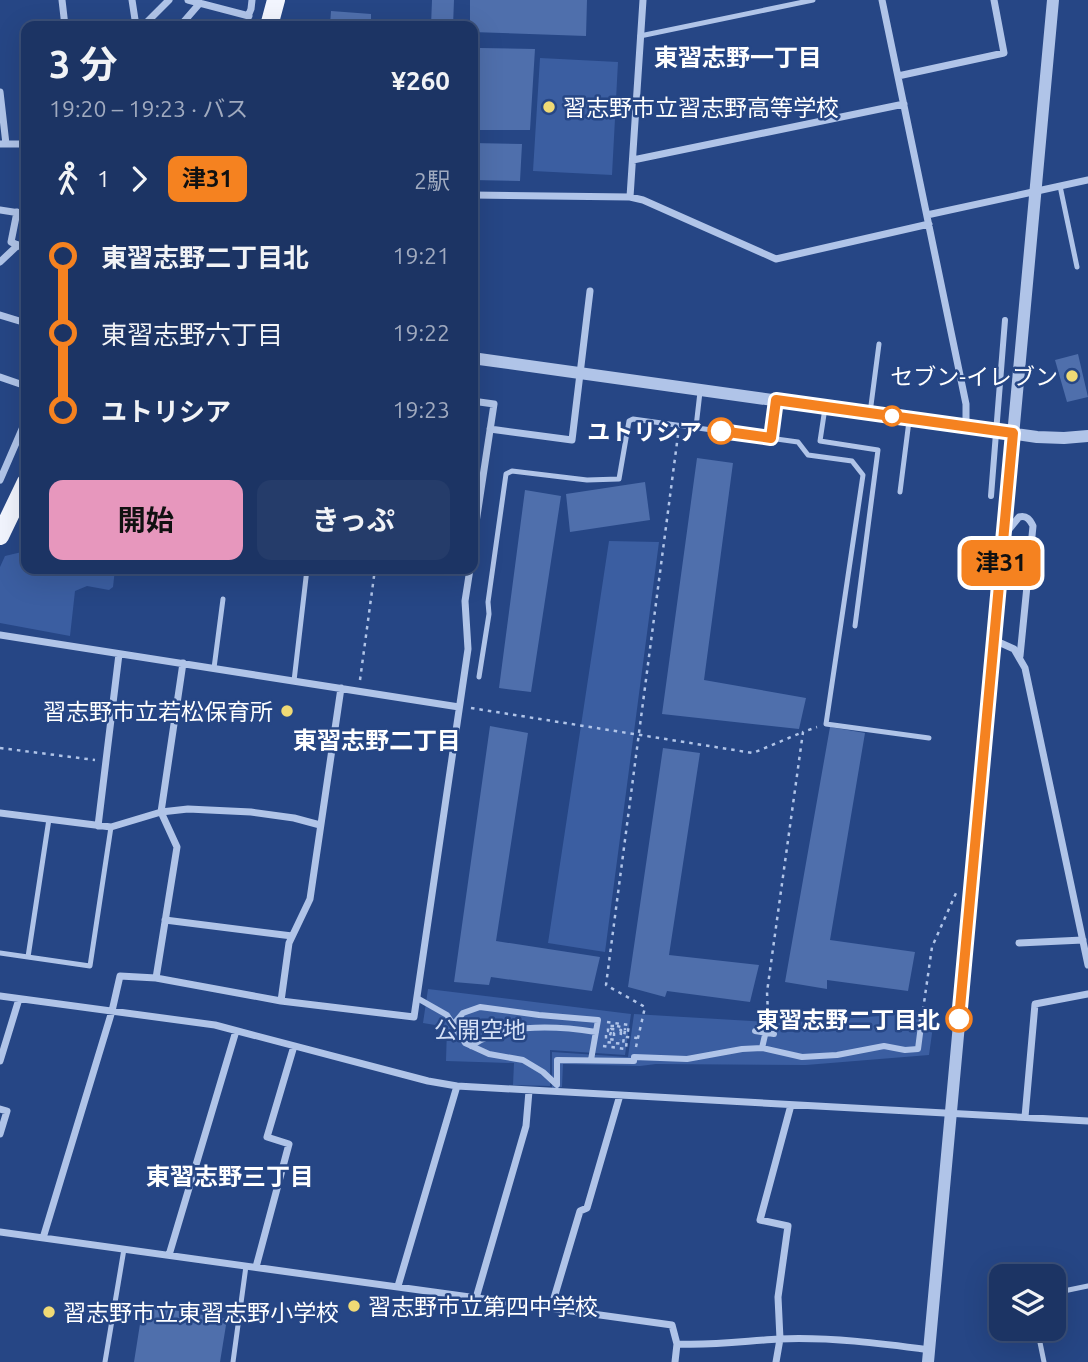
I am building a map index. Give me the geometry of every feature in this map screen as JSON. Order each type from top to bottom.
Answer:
[{"type":"main road","points":[[270,21],[276,0]]},
{"type":"main road","points":[[0,537],[20,509]]},
{"type":"street","points":[[62,0],[64,21]]},
{"type":"street","points":[[132,0],[135,21]]},
{"type":"street","points":[[148,21],[169,0]]},
{"type":"street","points":[[188,0],[249,16]]},
{"type":"street","points":[[246,21],[252,0]]},
{"type":"street","points":[[630,197],[643,0]]},
{"type":"street","points":[[882,0],[966,404],[967,426]]},
{"type":"street","points":[[898,76],[1004,53],[994,0]]},
{"type":"street","points":[[677,1344],[849,1339],[929,1356],[1053,0]]},
{"type":"street","points":[[184,21],[200,3]]},
{"type":"street","points":[[0,92],[3,144],[21,144]]},
{"type":"street","points":[[632,160],[904,104]]},
{"type":"street","points":[[927,215],[1088,180]]},
{"type":"street","points":[[478,195],[630,197],[643,200],[776,258],[929,224]]},
{"type":"street","points":[[0,210],[21,213]]},
{"type":"street","points":[[17,212],[10,242],[21,246]]},
{"type":"street","points":[[0,262],[18,245]]},
{"type":"street","points":[[490,429],[572,440],[590,291]]},
{"type":"street","points":[[0,315],[21,321]]},
{"type":"street","points":[[991,496],[1005,320]]},
{"type":"street","points":[[478,359],[1013,433],[1064,438],[1088,436]]},
{"type":"street","points":[[0,377],[21,384]]},
{"type":"street","points":[[478,402],[494,404],[478,488]]},
{"type":"street","points":[[0,480],[21,432]]},
{"type":"street","points":[[1004,537],[1019,517],[1030,520],[1032,526],[1020,657]]},
{"type":"street","points":[[43,1238],[112,1011],[120,976],[156,978],[281,1001],[414,1017],[468,649],[465,601],[469,574]]},
{"type":"street","points":[[0,635],[459,707]]},
{"type":"street","points":[[994,640],[1014,649],[1020,657],[1028,681],[1088,965]]},
{"type":"street","points":[[98,825],[119,654]]},
{"type":"street","points":[[156,978],[177,847],[161,813],[183,663]]},
{"type":"street","points":[[281,1001],[289,943],[310,900],[341,688]]},
{"type":"street","points":[[0,813],[111,827],[161,813],[188,809],[251,812],[320,825]]},
{"type":"street","points":[[165,920],[292,936]]},
{"type":"street","points":[[1019,943],[1083,940]]},
{"type":"street","points":[[1025,1117],[1035,1004],[1088,994]]},
{"type":"street","points":[[0,996],[215,1025],[428,1081],[457,1086],[1088,1121]]},
{"type":"street","points":[[416,998],[447,1015],[461,1039],[471,1046],[489,1054],[523,1060],[557,1085],[557,1060],[634,1061],[634,1057],[687,1059],[762,1048],[802,1058],[884,1046],[905,1050],[918,1049],[922,1018]]},
{"type":"street","points":[[0,1061],[19,999]]},
{"type":"street","points":[[453,1026],[463,1013],[480,1007],[598,1020],[605,1033]]},
{"type":"street","points":[[762,1048],[770,1033],[768,1022]]},
{"type":"street","points":[[471,1046],[492,1036],[546,1026],[605,1033]]},
{"type":"street","points":[[169,1255],[236,1031]]},
{"type":"street","points":[[755,1031],[770,1033]]},
{"type":"street","points":[[591,1060],[605,1033]]},
{"type":"street","points":[[256,1267],[289,1144],[267,1137],[294,1046]]},
{"type":"street","points":[[398,1286],[457,1086]]},
{"type":"street","points":[[476,1298],[526,1126],[529,1091]]},
{"type":"street","points":[[551,1308],[580,1212],[587,1208],[620,1095]]},
{"type":"street","points":[[776,1362],[780,1339],[778,1297],[788,1226],[760,1220],[791,1105]]},
{"type":"street","points":[[0,1109],[7,1111],[0,1134]]},
{"type":"street","points":[[0,1232],[672,1325],[677,1344],[675,1362]]},
{"type":"lane","points":[[640,36],[813,0]]},
{"type":"lane","points":[[1060,186],[1077,267]]},
{"type":"lane","points":[[870,413],[879,344]]},
{"type":"lane","points":[[696,427],[700,389]]},
{"type":"lane","points":[[771,438],[776,400]]},
{"type":"lane","points":[[826,407],[820,441],[878,450],[855,626]]},
{"type":"lane","points":[[900,492],[909,418]]},
{"type":"lane","points":[[479,677],[506,474],[512,471],[587,480],[619,479],[629,421],[633,419],[696,427],[798,442],[808,455],[852,461],[863,475],[826,724],[929,738]]},
{"type":"lane","points":[[294,681],[306,574]]},
{"type":"lane","points":[[214,668],[223,599]]},
{"type":"lane","points":[[28,957],[48,819]]},
{"type":"lane","points":[[0,953],[90,966],[111,827]]},
{"type":"lane","points":[[105,1362],[124,1248]]},
{"type":"lane","points":[[233,1362],[246,1266]]},
{"type":"lane","points":[[1066,1291],[1088,1286]]},
{"type":"lane","points":[[1040,1341],[1044,1362]]},
{"type":"path","points":[[634,1057],[645,1007],[606,985],[679,425]]},
{"type":"path","points":[[358,691],[374,574]]},
{"type":"path","points":[[459,707],[753,753],[826,724]]},
{"type":"path","points":[[768,1022],[767,992],[803,732]]},
{"type":"path","points":[[0,748],[106,762]]},
{"type":"path","points":[[922,1018],[932,947],[956,892]]},
{"type":"path","points":[[620,1040],[629,1025],[605,1021],[606,1042],[623,1044],[625,1033]]},
{"type":"path","points":[[608,1026],[625,1028],[626,1049],[601,1046],[605,1033],[608,1026]]},
{"type":"path","points":[[605,1033],[611,1028],[638,1038]]},
{"type":"path","points":[[614,1036],[614,1033],[625,1033]]},
{"type":"green space","points":[[540,58],[618,62],[612,175],[533,171]]},
{"type":"green space","points":[[609,541],[659,542],[605,952],[548,943]]},
{"type":"green space","points":[[21,552],[21,574],[114,574],[113,587],[109,590],[87,586],[75,591],[70,636],[0,623],[0,567],[5,556]]},
{"type":"green space","name":"公開空地","points":[[428,989],[631,1014],[625,1055],[550,1050],[550,1086],[513,1085],[514,1063],[446,1061],[447,1027],[423,1023]]},
{"type":"green space","points":[[935,1012],[929,1055],[806,1065],[563,1064],[562,1087],[552,1088],[552,1052],[628,1057],[634,1014],[783,1023]]},
{"type":"building","points":[[432,0],[454,0],[453,21],[431,21]]},
{"type":"building","points":[[470,0],[587,0],[586,36],[478,32],[478,21],[470,21]]},
{"type":"building","points":[[331,11],[371,14],[371,21],[330,21]]},
{"type":"building","points":[[480,48],[535,49],[530,130],[478,130]]},
{"type":"building","points":[[478,143],[522,144],[520,181],[478,180]]},
{"type":"building","name":"セブン-イレブン","points":[[1078,354],[1088,397],[1067,402],[1055,360]]},
{"type":"building","points":[[697,458],[733,463],[704,680],[806,698],[799,729],[662,714]]},
{"type":"building","points":[[645,482],[650,520],[570,532],[566,494]]},
{"type":"building","points":[[525,490],[561,496],[531,692],[499,688]]},
{"type":"building","points":[[490,726],[528,733],[496,941],[600,957],[592,991],[491,977],[489,985],[454,982]]},
{"type":"building","points":[[830,727],[865,733],[830,940],[915,952],[908,991],[827,980],[827,989],[785,982]]},
{"type":"building","points":[[663,748],[700,753],[669,955],[759,965],[750,1002],[667,991],[665,997],[628,987]]},
{"type":"building","points":[[143,1305],[227,1319],[220,1362],[134,1362]]},
{"type":"bus line","name":"津31","points":[[721,431],[771,438],[776,400],[1013,433],[959,1019]]},
{"type":"place","name":"習志野市立習志野高等学校","points":[[549,107]]},
{"type":"place","name":"セブン-イレブン","points":[[1072,376]]},
{"type":"place","name":"ユトリシア","points":[[721,431]]},
{"type":"place","name":"習志野市立若松保育所","points":[[287,711]]},
{"type":"place","name":"東習志野二丁目北","points":[[959,1019]]},
{"type":"place","name":"習志野市立第四中学校","points":[[354,1306]]},
{"type":"place","name":"習志野市立東習志野小学校","points":[[49,1312]]},
{"type":"district","name":"東習志野一丁目","points":[[738,57]]},
{"type":"district","name":"東習志野二丁目","points":[[377,740]]},
{"type":"district","name":"東習志野三丁目","points":[[230,1176]]}]
